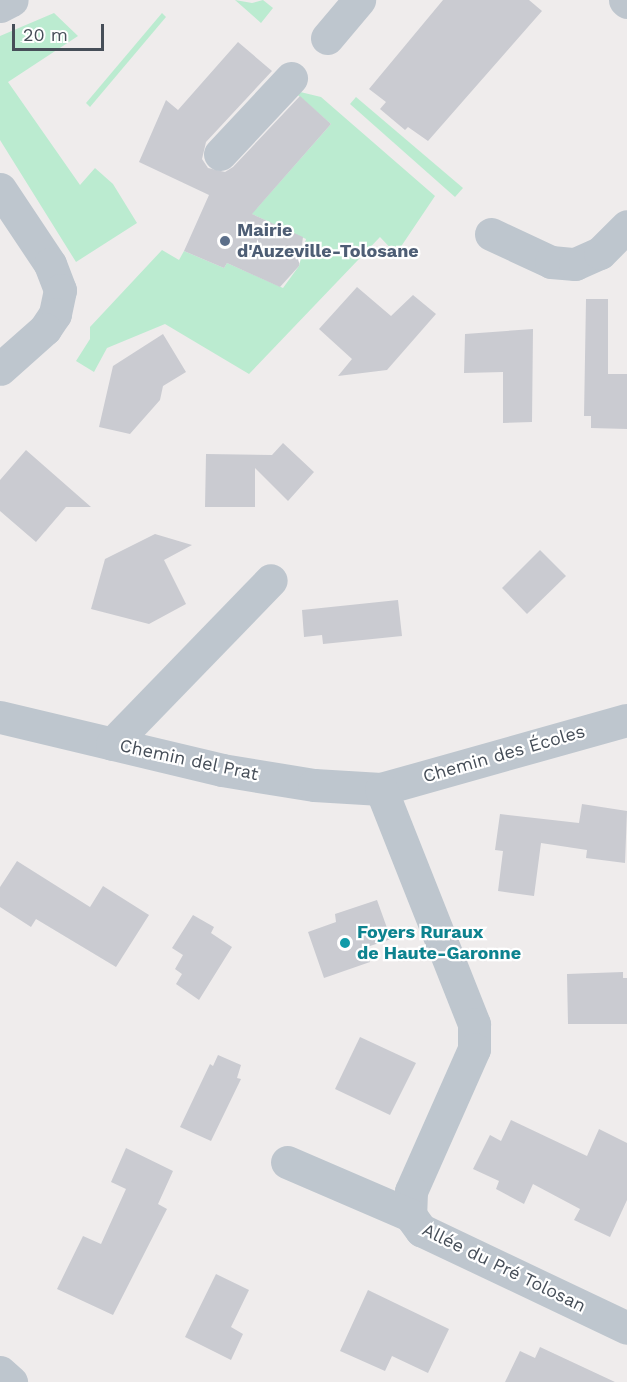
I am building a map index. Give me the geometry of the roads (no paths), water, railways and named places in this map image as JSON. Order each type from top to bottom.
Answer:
[{"type":"street","points":[[0,6],[12,0]]},
{"type":"street","points":[[220,154],[359,0]]},
{"type":"street","points":[[0,189],[50,264],[60,290],[55,314],[7,352]]},
{"type":"street","points":[[491,234],[551,262],[575,264],[600,253],[627,226]]},
{"type":"street","points":[[112,744],[271,580]]},
{"type":"street","name":"Chemin del Prat","points":[[0,717],[222,770],[314,785],[381,789]]},
{"type":"street","name":"Chemin des Écoles","points":[[381,789],[627,720]]},
{"type":"street","name":"Allée du Pré Tolosan","points":[[381,789],[474,1024],[474,1049],[411,1191],[410,1215],[422,1230],[627,1328]]},
{"type":"street","points":[[287,1162],[410,1215]]},
{"type":"street","points":[[0,1372],[11,1382]]},
{"type":"place","name":"Mairie d'Auzeville-Tolosane","points":[[225,241]]},
{"type":"place","name":"Foyers Ruraux de Haute-Garonne","points":[[345,943]]}]
